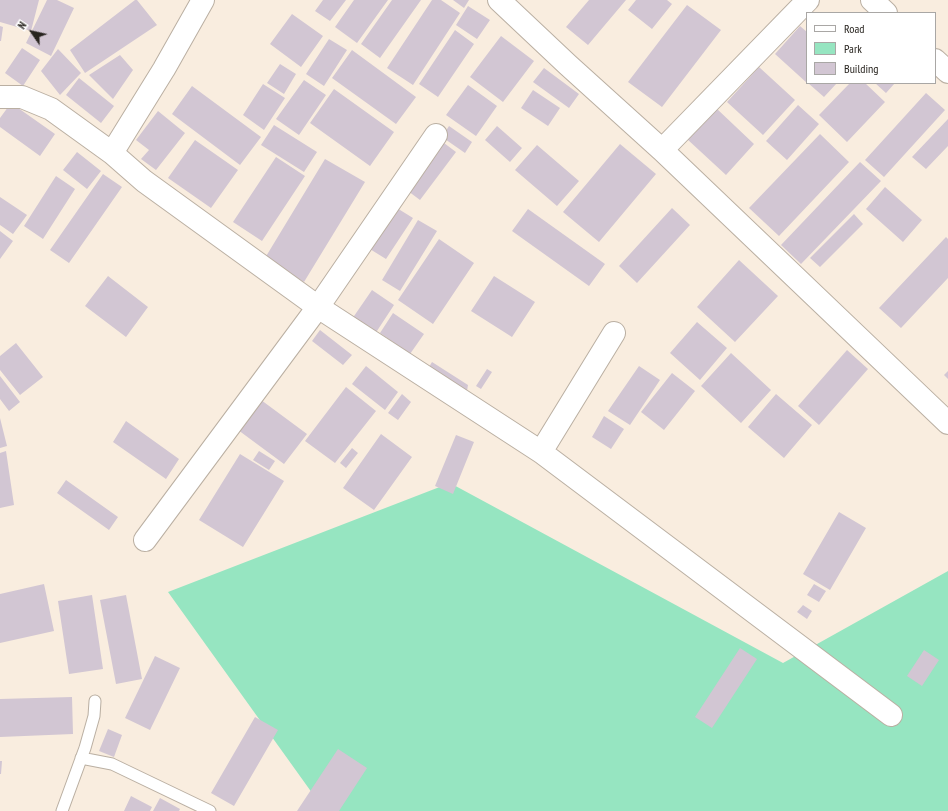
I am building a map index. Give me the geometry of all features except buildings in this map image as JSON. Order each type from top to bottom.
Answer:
[{"type":"street","points":[[112,153],[164,69],[203,0]]},
{"type":"street","points":[[499,0],[568,66],[662,150],[948,423]]},
{"type":"street","points":[[662,150],[808,0]]},
{"type":"street","points":[[872,0],[885,12]]},
{"type":"street","points":[[936,61],[948,72]]},
{"type":"street","points":[[0,97],[22,97],[51,109],[112,153],[144,181],[318,307],[541,452],[891,715]]},
{"type":"street","points":[[145,540],[318,307],[436,135]]},
{"type":"street","points":[[541,452],[614,333]]},
{"type":"lane","points":[[62,811],[94,716],[95,700]]},
{"type":"lane","points":[[81,758],[112,764],[210,811]]},
{"type":"green space","points":[[450,483],[783,663],[948,571],[948,811],[325,811],[168,592]]}]
